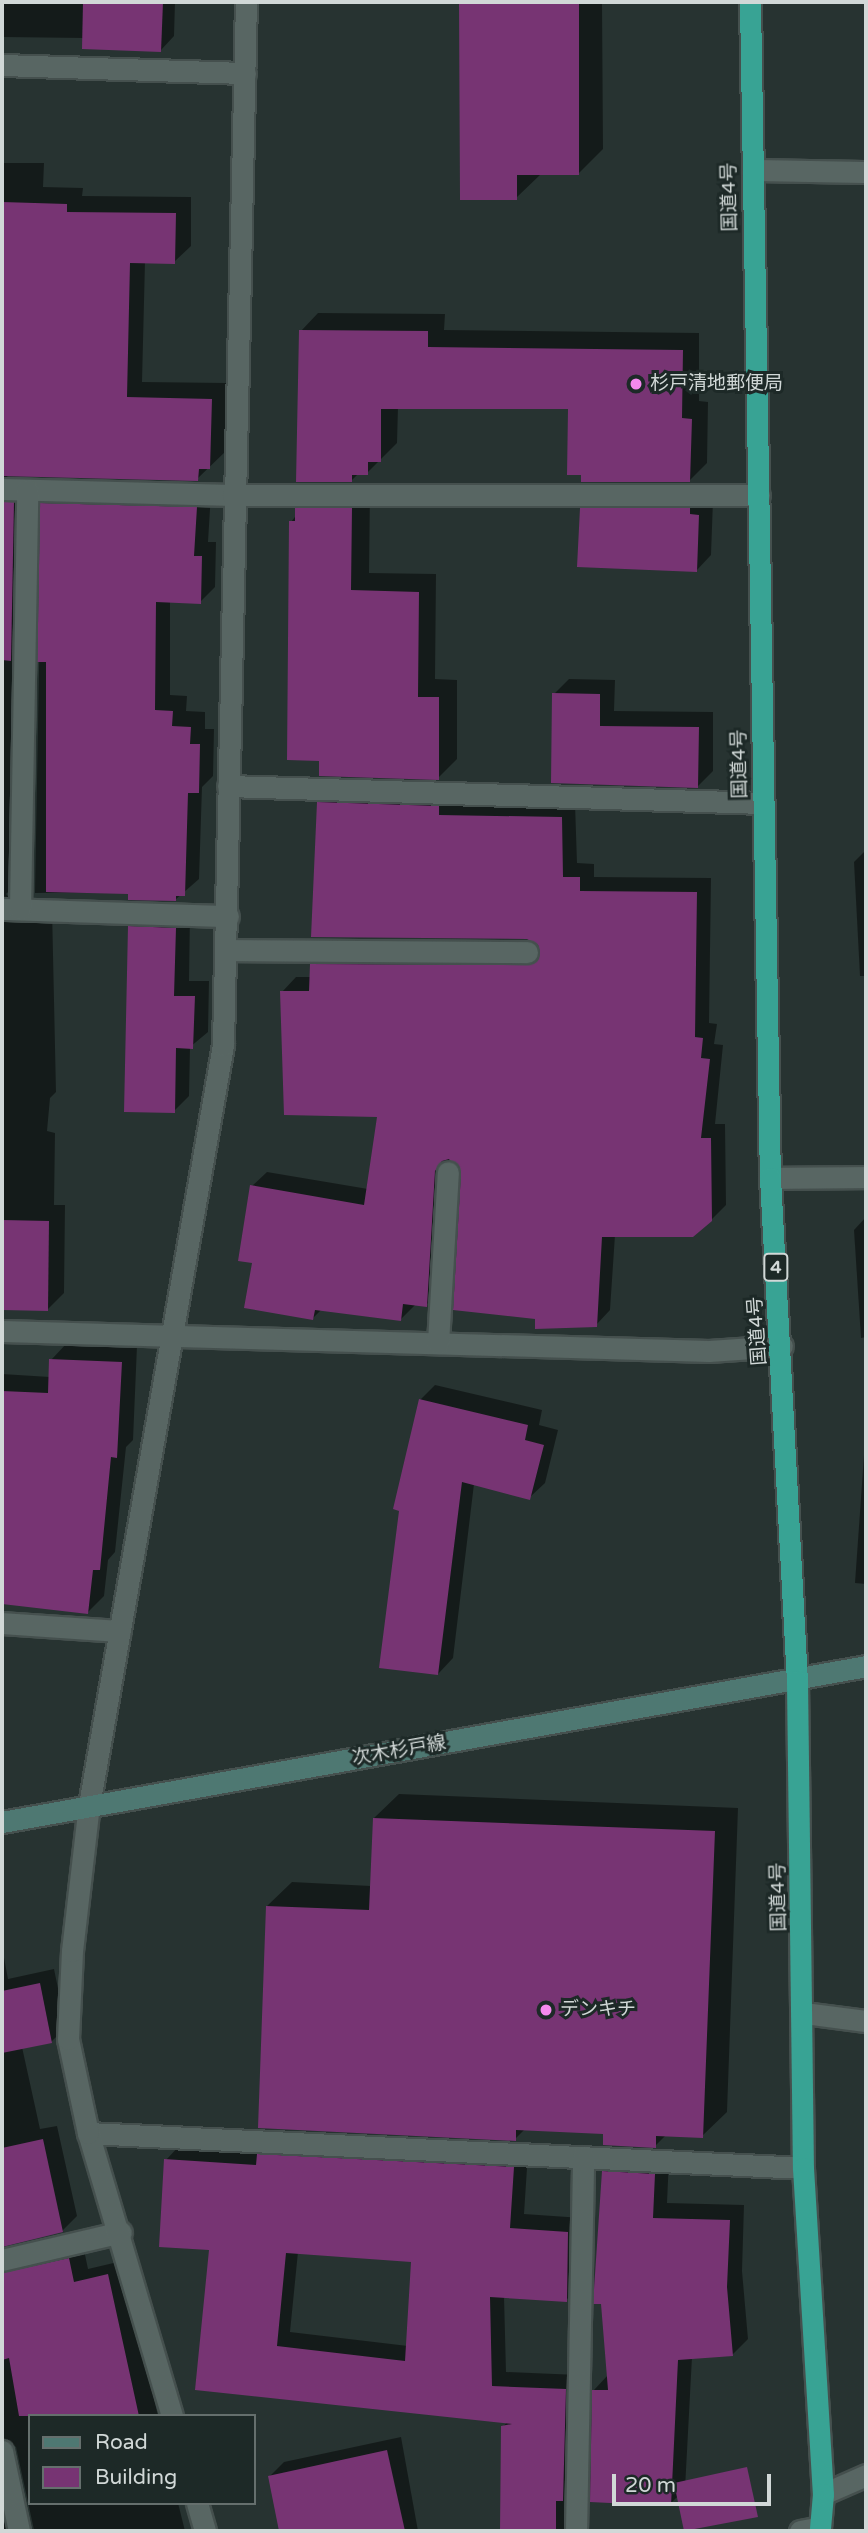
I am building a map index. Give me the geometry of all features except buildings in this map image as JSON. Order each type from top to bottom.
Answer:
[{"type":"highway","name":"国道4号","points":[[750,2],[770,1178],[782,1346],[797,1681],[804,2013],[803,2168],[823,2494],[813,2530]]},
{"type":"main road","name":"次木杉戸線","points":[[2,1822],[797,1681],[866,1666]]},
{"type":"street","points":[[171,2414],[121,2232],[88,2133],[68,2039],[72,1951],[89,1805],[223,1045],[228,916],[233,495],[247,2]]},
{"type":"street","points":[[2,65],[245,73]]},
{"type":"street","points":[[753,170],[866,172]]},
{"type":"street","points":[[2,489],[233,495],[759,495]]},
{"type":"street","points":[[27,490],[11,909],[228,916]]},
{"type":"street","points":[[228,786],[763,803]]},
{"type":"street","points":[[227,950],[527,952]]},
{"type":"street","points":[[438,1343],[448,1172]]},
{"type":"street","points":[[770,1178],[866,1177]]},
{"type":"street","points":[[2,1331],[709,1351],[782,1346]]},
{"type":"street","points":[[2,1623],[120,1631]]},
{"type":"street","points":[[804,2013],[866,2021]]},
{"type":"street","points":[[88,2133],[803,2168]]},
{"type":"street","points":[[576,2531],[583,2157]]},
{"type":"street","points":[[2,2260],[121,2232]]},
{"type":"street","points":[[2,2451],[19,2531]]},
{"type":"street","points":[[823,2494],[866,2475]]},
{"type":"street","points":[[198,2505],[205,2531]]},
{"type":"place","name":"杉戸清地郵便局","points":[[636,384]]},
{"type":"place","name":"デンキチ","points":[[546,2010]]}]
